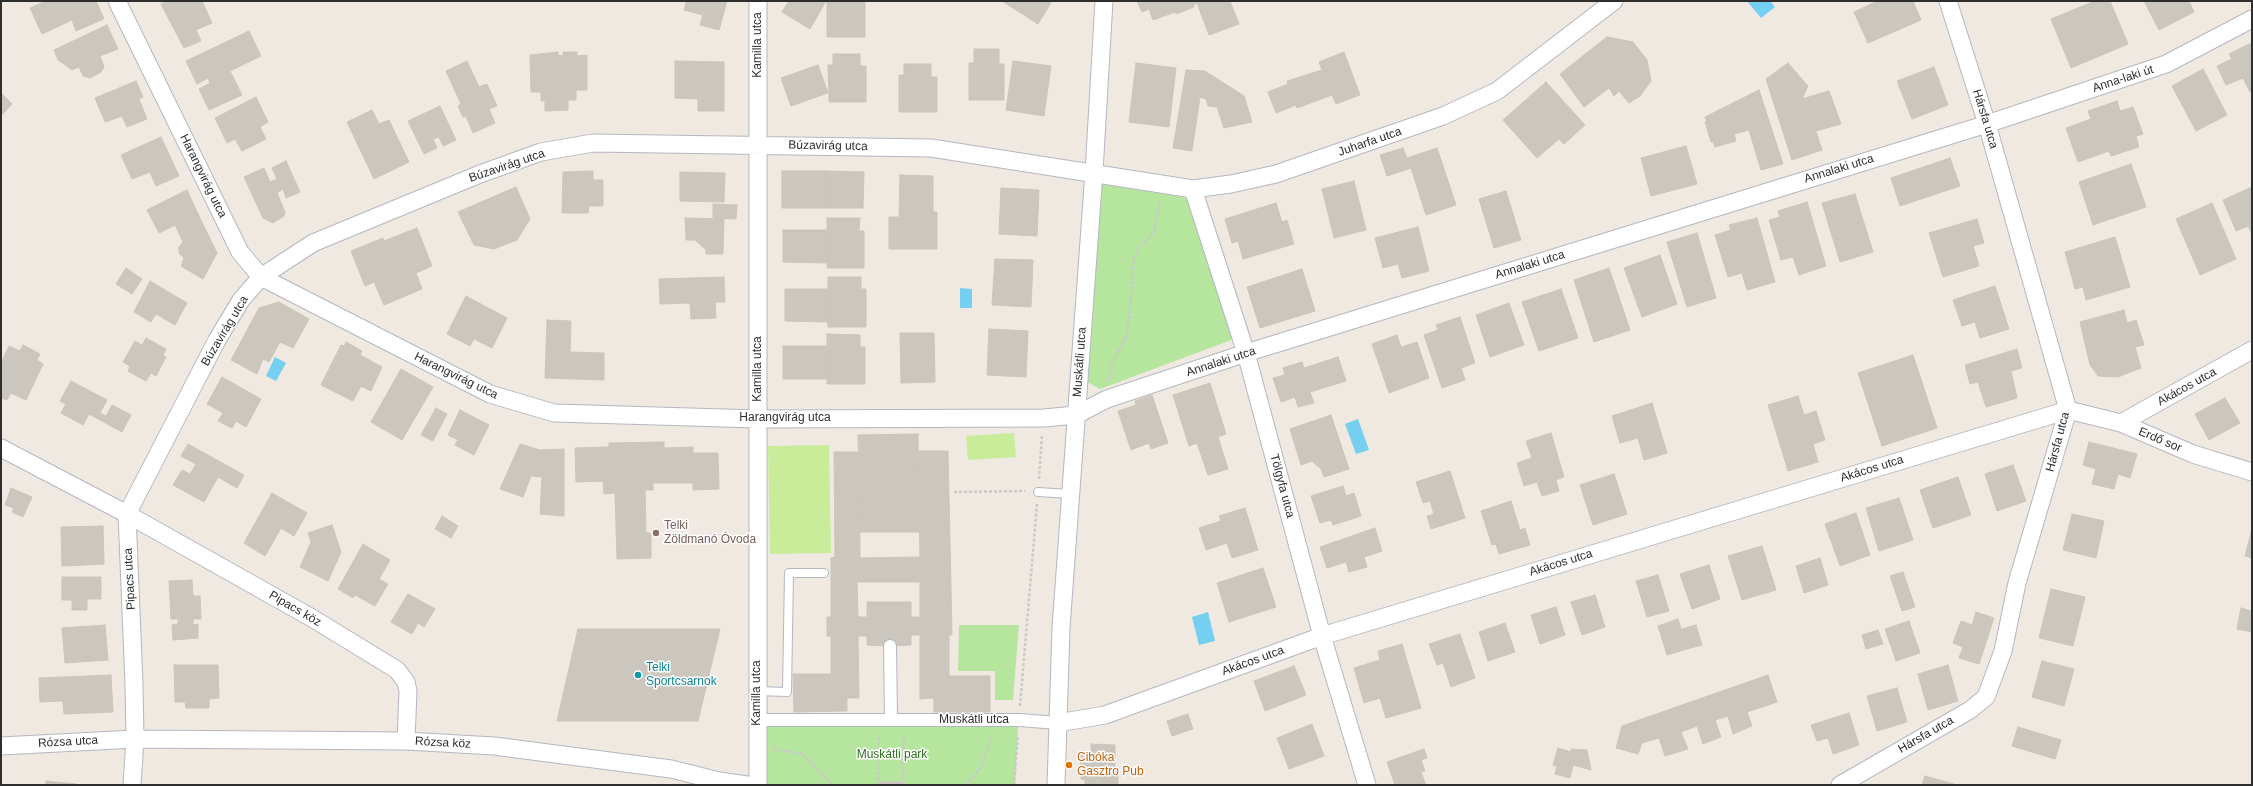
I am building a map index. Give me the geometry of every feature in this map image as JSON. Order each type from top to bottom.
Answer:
[{"type":"street","name":"Harangvirág utca","points":[[117,1],[240,252],[261,277],[490,394],[554,413],[758,419],[1044,418],[1076,415]]},
{"type":"street","name":"Kamilla utca","points":[[758,1],[758,785]]},
{"type":"street","name":"Muskátli utca","points":[[1056,785],[1070,494],[1094,172],[1104,1]]},
{"type":"street","name":"Juharfa utca","points":[[1094,172],[1193,189],[1231,184],[1276,174],[1443,116],[1497,91],[1614,1]]},
{"type":"street","name":"Hársfa utca","points":[[1840,785],[1970,710],[1986,697],[2003,651],[2017,583],[2068,410],[1987,124],[1948,1]]},
{"type":"street","name":"Anna-laki út","points":[[1987,124],[2166,64],[2252,18]]},
{"type":"street","name":"Annalaki utca","points":[[1076,415],[1108,399],[1246,353],[1987,124]]},
{"type":"street","name":"Búzavirág utca","points":[[127,514],[217,340],[241,300],[261,277],[313,244],[480,174],[542,152],[593,142],[931,148],[1094,172]]},
{"type":"street","name":"Tölgyfa utca","points":[[1193,189],[1246,353],[1322,636],[1367,785]]},
{"type":"street","name":"Akácos utca","points":[[2121,423],[2252,350]]},
{"type":"street","name":"Erdő sor","points":[[2068,410],[2121,423],[2193,454],[2252,472]]},
{"type":"street","name":"Akácos utca","points":[[1058,723],[1105,715],[1322,636],[2068,410]]},
{"type":"street","points":[[1,448],[127,514]]},
{"type":"street","name":"Pipacs utca","points":[[127,514],[135,738],[132,785]]},
{"type":"street","name":"Pipacs köz","points":[[127,514],[312,618],[397,670],[406,682],[408,691],[406,741]]},
{"type":"street","points":[[885,719],[890,646]]},
{"type":"street","name":"Muskátli utca","points":[[757,720],[1019,720],[1058,723]]},
{"type":"street","name":"Rózsa köz","points":[[135,738],[406,741],[502,747],[672,769],[719,781],[747,785]]},
{"type":"street","name":"Rózsa utca","points":[[1,746],[135,738]]},
{"type":"lane","points":[[1038,492],[1070,494]]},
{"type":"lane","points":[[757,692],[787,692],[789,572],[824,573]]},
{"type":"path","points":[[1108,399],[1112,364],[1126,337],[1129,320],[1134,258],[1139,247],[1154,232],[1162,184]]},
{"type":"path","points":[[1014,785],[1044,418]]},
{"type":"path","points":[[954,492],[1038,492]]},
{"type":"path","points":[[878,785],[885,719]]},
{"type":"path","points":[[903,785],[904,719]]},
{"type":"path","points":[[966,785],[981,767],[991,741],[993,721]]},
{"type":"path","points":[[758,747],[803,754],[832,785]]},
{"type":"green space","points":[[1101,183],[1187,198],[1234,339],[1100,389],[1085,381]]},
{"type":"green space","points":[[1014,433],[1016,457],[968,460],[966,436]]},
{"type":"green space","points":[[829,445],[831,553],[770,554],[768,446]]},
{"type":"green space","points":[[959,625],[1019,625],[1013,700],[995,700],[995,671],[958,671]]},
{"type":"green space","name":"Muskátli park","points":[[767,726],[1018,726],[1015,785],[767,785]]},
{"type":"water","points":[[1747,1],[1770,1],[1775,7],[1761,18]]},
{"type":"water","points":[[960,288],[972,289],[972,308],[960,308]]},
{"type":"water","points":[[275,357],[286,363],[276,381],[266,376]]},
{"type":"water","points":[[1358,419],[1369,450],[1356,454],[1345,424]]},
{"type":"water","points":[[1208,612],[1215,641],[1199,645],[1192,617]]},
{"type":"building","points":[[46,1],[96,1],[104,19],[76,31],[72,20],[42,34],[30,8]]},
{"type":"building","points":[[166,1],[202,1],[212,23],[196,30],[201,41],[184,48],[161,4]]},
{"type":"building","points":[[684,1],[727,1],[719,30],[700,25],[703,15],[684,10],[686,2]]},
{"type":"building","points":[[789,1],[826,1],[810,29],[782,12]]},
{"type":"building","points":[[827,1],[865,1],[865,37],[827,37]]},
{"type":"building","points":[[1002,1],[1052,1],[1038,24]]},
{"type":"building","points":[[1137,1],[1230,1],[1239,24],[1209,35],[1197,3],[1193,5],[1194,7],[1176,14],[1175,12],[1153,20],[1149,9],[1142,12]]},
{"type":"building","points":[[1878,1],[1913,1],[1921,20],[1868,43],[1854,12]]},
{"type":"building","points":[[2095,1],[2110,1],[2128,44],[2071,68],[2051,19]]},
{"type":"building","points":[[2144,1],[2189,1],[2194,12],[2159,30]]},
{"type":"building","points":[[107,25],[118,49],[100,56],[104,67],[101,72],[90,78],[83,76],[79,67],[72,70],[58,60],[54,50]]},
{"type":"building","points":[[249,31],[261,56],[230,71],[242,95],[209,110],[199,89],[210,83],[208,78],[197,84],[186,61]]},
{"type":"building","points":[[1607,37],[1633,42],[1647,60],[1651,81],[1640,96],[1629,103],[1619,91],[1614,96],[1609,88],[1584,107],[1560,74]]},
{"type":"building","points":[[2251,43],[2252,91],[2250,92],[2243,78],[2226,85],[2217,66],[2232,59],[2229,54]]},
{"type":"building","points":[[974,49],[999,49],[999,64],[1004,64],[1004,100],[969,100],[969,63],[974,63]]},
{"type":"building","points":[[558,52],[558,55],[563,56],[563,52],[577,52],[577,56],[587,55],[587,90],[576,90],[576,100],[568,100],[568,110],[545,111],[545,101],[541,101],[541,92],[531,92],[530,55]]},
{"type":"building","points":[[1344,52],[1360,95],[1336,104],[1332,95],[1297,108],[1296,105],[1276,113],[1268,92],[1288,84],[1287,81],[1322,70],[1319,62]]},
{"type":"building","points":[[833,54],[860,54],[860,66],[866,66],[866,102],[829,102],[828,65],[833,65]]},
{"type":"building","points":[[467,61],[479,87],[487,84],[497,106],[489,109],[495,123],[473,133],[466,116],[463,117],[458,106],[461,104],[446,71]]},
{"type":"building","points":[[675,61],[724,62],[724,111],[698,111],[698,99],[675,98]]},
{"type":"building","points":[[1013,61],[1051,66],[1044,116],[1006,110]]},
{"type":"building","points":[[1136,63],[1176,68],[1169,127],[1129,122]]},
{"type":"building","points":[[1788,63],[1808,86],[1802,99],[1829,91],[1841,124],[1816,131],[1822,150],[1792,160],[1766,79]]},
{"type":"building","points":[[904,64],[931,64],[931,77],[937,77],[937,112],[899,112],[899,75],[904,75]]},
{"type":"building","points":[[818,65],[828,93],[791,106],[781,78]]},
{"type":"building","points":[[1934,67],[1948,105],[1912,119],[1897,81]]},
{"type":"building","points":[[2203,69],[2227,115],[2196,131],[2172,86]]},
{"type":"building","points":[[1186,70],[1205,71],[1244,96],[1252,122],[1224,128],[1217,107],[1208,106],[1206,99],[1200,97],[1192,151],[1173,148]]},
{"type":"building","points":[[136,81],[143,97],[139,99],[147,119],[127,127],[122,116],[105,122],[95,98]]},
{"type":"building","points":[[1546,82],[1585,125],[1564,144],[1559,139],[1537,158],[1503,120]]},
{"type":"building","points":[[1759,90],[1783,164],[1761,170],[1749,130],[1734,134],[1736,141],[1715,147],[1713,141],[1711,142],[1705,122],[1707,121],[1705,117]]},
{"type":"building","points":[[1,93],[12,104],[1,116]]},
{"type":"building","points":[[256,97],[268,122],[260,127],[266,139],[242,151],[235,139],[227,143],[215,118]]},
{"type":"building","points":[[2117,101],[2120,111],[2133,107],[2143,134],[2136,136],[2139,147],[2111,156],[2109,151],[2078,162],[2066,128],[2091,119],[2088,111]]},
{"type":"building","points":[[440,106],[456,140],[443,146],[439,137],[433,139],[437,148],[424,154],[408,121]]},
{"type":"building","points":[[372,110],[379,124],[389,120],[409,162],[374,179],[347,122]]},
{"type":"building","points":[[161,137],[179,176],[156,186],[150,172],[132,179],[121,155]]},
{"type":"building","points":[[1686,146],[1697,184],[1651,196],[1641,158]]},
{"type":"building","points":[[1403,148],[1407,158],[1437,148],[1456,205],[1426,215],[1411,168],[1387,176],[1380,155]]},
{"type":"building","points":[[1950,158],[1960,186],[1900,206],[1891,178]]},
{"type":"building","points":[[286,161],[300,192],[286,198],[283,189],[277,193],[285,212],[284,216],[273,223],[263,218],[244,177],[264,168],[270,182],[277,179],[272,168]]},
{"type":"building","points":[[2131,164],[2146,207],[2093,225],[2079,182]]},
{"type":"building","points":[[593,171],[593,180],[603,180],[603,206],[589,206],[588,213],[562,213],[563,172]]},
{"type":"building","points":[[782,171],[826,171],[826,208],[782,208]]},
{"type":"building","points":[[826,171],[864,172],[863,208],[826,208]]},
{"type":"building","points":[[680,172],[725,173],[724,202],[680,201]]},
{"type":"building","points":[[900,175],[933,176],[933,212],[937,212],[937,249],[889,249],[889,217],[899,217]]},
{"type":"building","points":[[1354,181],[1366,230],[1334,238],[1322,189]]},
{"type":"building","points":[[516,187],[530,219],[517,240],[494,249],[474,245],[458,212]]},
{"type":"building","points":[[2252,187],[2252,234],[2248,226],[2236,231],[2223,200]]},
{"type":"building","points":[[1001,188],[1039,190],[1037,236],[999,234]]},
{"type":"building","points":[[187,190],[198,214],[159,233],[147,210]]},
{"type":"building","points":[[1506,191],[1521,240],[1494,248],[1479,199]]},
{"type":"building","points":[[1855,194],[1873,252],[1840,262],[1822,203]]},
{"type":"building","points":[[1807,202],[1826,266],[1799,275],[1793,257],[1781,260],[1769,220],[1780,217],[1778,211]]},
{"type":"building","points":[[1276,203],[1282,222],[1287,220],[1294,244],[1243,259],[1238,241],[1232,243],[1225,219]]},
{"type":"building","points":[[2212,203],[2236,259],[2200,275],[2176,219]]},
{"type":"building","points":[[713,204],[737,205],[736,219],[713,218]]},
{"type":"building","points":[[198,214],[217,253],[203,279],[181,266],[184,258],[179,253],[179,247],[183,242],[175,225]]},
{"type":"building","points":[[685,218],[724,219],[723,254],[706,254],[706,250],[695,240],[686,240]]},
{"type":"building","points":[[827,218],[860,218],[859,231],[864,231],[864,268],[827,268]]},
{"type":"building","points":[[1757,218],[1775,282],[1747,290],[1742,273],[1728,277],[1715,235],[1731,230],[1729,225]]},
{"type":"building","points":[[1977,219],[1984,243],[1973,246],[1979,266],[1943,277],[1929,233]]},
{"type":"building","points":[[1418,227],[1429,271],[1402,278],[1398,264],[1383,268],[1375,238]]},
{"type":"building","points":[[417,228],[432,266],[416,273],[422,289],[384,305],[374,282],[365,286],[351,251],[383,238],[384,241]]},
{"type":"building","points":[[783,230],[827,230],[827,263],[783,262]]},
{"type":"building","points":[[1697,233],[1716,298],[1687,307],[1667,242]]},
{"type":"building","points":[[2115,237],[2130,287],[2086,300],[2083,287],[2075,289],[2065,252]]},
{"type":"building","points":[[1660,255],[1677,304],[1642,317],[1624,268]]},
{"type":"building","points":[[995,259],[1033,260],[1031,307],[992,305]]},
{"type":"building","points":[[126,268],[142,279],[132,294],[116,284]]},
{"type":"building","points":[[1609,268],[1630,330],[1594,342],[1574,280]]},
{"type":"building","points":[[1302,269],[1315,311],[1260,328],[1247,287]]},
{"type":"building","points":[[724,277],[725,302],[715,302],[716,318],[691,319],[690,303],[660,304],[659,279]]},
{"type":"building","points":[[828,277],[861,277],[861,289],[866,289],[866,327],[828,327]]},
{"type":"building","points":[[150,281],[187,303],[175,325],[156,314],[151,322],[134,312]]},
{"type":"building","points":[[1995,286],[2009,329],[1980,338],[1975,322],[1962,326],[1953,300]]},
{"type":"building","points":[[785,289],[828,289],[828,322],[785,321]]},
{"type":"building","points":[[1561,289],[1578,338],[1539,351],[1522,302]]},
{"type":"building","points":[[466,296],[507,318],[492,348],[474,339],[470,346],[447,334]]},
{"type":"building","points":[[279,302],[309,319],[293,348],[280,342],[269,362],[263,359],[257,374],[231,360],[259,308]]},
{"type":"building","points":[[1509,303],[1524,345],[1490,357],[1476,315]]},
{"type":"building","points":[[2124,310],[2127,323],[2136,320],[2144,345],[2135,347],[2141,368],[2118,377],[2098,376],[2090,365],[2080,322]]},
{"type":"building","points":[[1460,317],[1475,363],[1461,368],[1465,380],[1442,388],[1424,335],[1438,330],[1436,325]]},
{"type":"building","points":[[547,320],[571,321],[570,352],[604,353],[604,380],[545,378]]},
{"type":"building","points":[[989,329],[1028,331],[1026,377],[987,375]]},
{"type":"building","points":[[900,333],[934,333],[935,382],[901,383]]},
{"type":"building","points":[[827,334],[860,335],[860,347],[865,347],[865,384],[827,384]]},
{"type":"building","points":[[1397,335],[1401,347],[1417,342],[1429,378],[1389,393],[1372,344]]},
{"type":"building","points":[[146,338],[166,349],[163,355],[166,357],[156,376],[151,373],[146,381],[128,371],[130,366],[123,362],[135,341],[142,345]]},
{"type":"building","points":[[346,342],[362,351],[360,355],[382,367],[371,391],[361,386],[353,401],[321,385],[341,345],[344,346]]},
{"type":"building","points":[[23,345],[40,354],[37,360],[43,364],[26,400],[11,393],[7,400],[1,398],[1,363],[9,346],[20,351]]},
{"type":"building","points":[[783,346],[827,346],[827,379],[783,379]]},
{"type":"building","points":[[2017,349],[2022,368],[2011,371],[2017,398],[1986,407],[1978,382],[1970,384],[1965,365]]},
{"type":"building","points":[[1913,355],[1937,428],[1882,446],[1858,373]]},
{"type":"building","points":[[1338,357],[1346,381],[1310,392],[1314,403],[1298,407],[1295,397],[1281,402],[1273,378],[1285,375],[1283,368],[1302,362],[1304,368]]},
{"type":"building","points":[[401,369],[433,387],[402,440],[371,422]]},
{"type":"building","points":[[222,377],[261,399],[246,427],[236,421],[232,428],[218,421],[223,413],[207,404]]},
{"type":"building","points":[[71,381],[107,400],[100,413],[106,416],[112,405],[131,415],[122,432],[89,414],[83,425],[61,413],[66,404],[60,401]]},
{"type":"building","points":[[1210,383],[1226,434],[1218,437],[1228,469],[1208,475],[1197,443],[1189,446],[1173,395]]},
{"type":"building","points":[[1152,395],[1168,443],[1151,449],[1149,443],[1131,450],[1118,411],[1136,405],[1135,401]]},
{"type":"building","points":[[1798,396],[1804,415],[1816,411],[1825,440],[1813,444],[1818,462],[1788,471],[1768,405]]},
{"type":"building","points":[[2225,398],[2240,423],[2209,440],[2195,414]]},
{"type":"building","points":[[1652,403],[1667,453],[1644,460],[1638,438],[1620,443],[1612,416]]},
{"type":"building","points":[[436,408],[447,414],[433,441],[421,435]]},
{"type":"building","points":[[460,410],[489,425],[474,455],[455,445],[458,440],[448,435]]},
{"type":"building","points":[[1331,415],[1349,469],[1324,477],[1321,469],[1312,461],[1301,465],[1290,429]]},
{"type":"building","points":[[1551,433],[1564,477],[1556,480],[1559,491],[1542,496],[1537,482],[1524,486],[1517,463],[1532,458],[1526,441]]},
{"type":"building","points":[[918,434],[919,532],[860,532],[858,435]]},
{"type":"building","points":[[664,442],[664,448],[693,447],[693,453],[718,453],[719,489],[693,490],[693,483],[653,483],[653,490],[645,490],[646,533],[651,533],[651,558],[617,559],[615,493],[604,494],[603,481],[576,482],[575,448],[609,447],[609,443]]},
{"type":"building","points":[[2089,442],[2137,454],[2130,478],[2118,474],[2114,489],[2092,484],[2096,469],[2083,465]]},
{"type":"building","points":[[188,444],[244,475],[237,488],[218,477],[204,502],[173,485],[182,470],[190,474],[196,464],[181,456]]},
{"type":"building","points":[[520,444],[540,450],[564,449],[564,516],[540,514],[542,477],[531,476],[523,497],[500,489]]},
{"type":"building","points":[[918,451],[948,451],[952,635],[949,635],[949,676],[990,676],[990,712],[934,712],[934,698],[920,699],[920,635],[911,635],[911,645],[890,646],[867,645],[867,636],[858,636],[859,698],[847,698],[847,711],[794,712],[793,674],[831,674],[831,636],[827,636],[827,617],[831,617],[831,558],[835,557],[834,452],[859,452],[860,558],[920,557]],"holes":[[[857,582],[920,582],[920,617],[911,617],[911,602],[867,602],[867,617],[858,617]]]},
{"type":"building","points":[[2013,465],[2026,501],[1997,511],[1985,474]]},
{"type":"building","points":[[1450,471],[1465,518],[1431,529],[1427,516],[1434,514],[1430,501],[1423,503],[1416,482]]},
{"type":"building","points":[[1614,474],[1627,514],[1593,525],[1580,485]]},
{"type":"building","points":[[1958,477],[1971,515],[1933,528],[1920,490]]},
{"type":"building","points":[[1343,486],[1346,496],[1354,493],[1361,516],[1333,525],[1331,520],[1320,523],[1311,496]]},
{"type":"building","points":[[11,488],[32,497],[23,517],[12,512],[14,508],[5,505]]},
{"type":"building","points":[[272,493],[307,513],[294,536],[281,528],[265,556],[244,543]]},
{"type":"building","points":[[1899,498],[1913,540],[1879,551],[1866,508]]},
{"type":"building","points":[[1511,501],[1520,530],[1525,528],[1530,545],[1499,554],[1496,544],[1492,545],[1481,511]]},
{"type":"building","points":[[1245,508],[1258,550],[1232,558],[1227,543],[1206,550],[1199,528],[1221,521],[1219,516]]},
{"type":"building","points":[[1856,513],[1870,555],[1840,566],[1825,524]]},
{"type":"building","points":[[2072,514],[2104,521],[2096,558],[2063,550]]},
{"type":"building","points":[[442,516],[458,526],[451,538],[435,529]]},
{"type":"building","points":[[332,525],[341,552],[328,581],[300,567],[311,542],[308,533]]},
{"type":"building","points":[[103,526],[104,564],[62,566],[61,527]]},
{"type":"building","points":[[1375,528],[1382,551],[1364,557],[1367,567],[1349,572],[1346,562],[1327,568],[1320,547]]},
{"type":"building","points":[[2251,533],[2252,534],[2252,558],[2245,556]]},
{"type":"building","points":[[363,544],[390,560],[379,579],[388,584],[375,606],[355,595],[353,598],[338,589]]},
{"type":"building","points":[[1762,546],[1776,590],[1742,600],[1728,556]]},
{"type":"building","points":[[1820,558],[1828,585],[1804,593],[1796,566]]},
{"type":"building","points":[[1709,565],[1720,599],[1692,609],[1680,574]]},
{"type":"building","points":[[1263,568],[1276,607],[1229,622],[1217,583]]},
{"type":"building","points":[[1903,572],[1915,607],[1902,611],[1890,576]]},
{"type":"building","points":[[1658,575],[1669,611],[1647,617],[1636,581]]},
{"type":"building","points":[[62,577],[101,577],[101,599],[87,599],[87,610],[72,610],[72,600],[62,600]]},
{"type":"building","points":[[192,580],[193,596],[200,596],[201,619],[193,619],[193,625],[198,624],[198,638],[173,640],[172,625],[178,624],[178,619],[171,619],[169,581]]},
{"type":"building","points":[[2051,589],[2085,597],[2073,646],[2039,638]]},
{"type":"building","points":[[408,594],[435,609],[424,627],[418,623],[412,634],[391,622]]},
{"type":"building","points":[[1595,595],[1605,627],[1582,635],[1571,602]]},
{"type":"building","points":[[1556,607],[1565,635],[1540,644],[1531,615]]},
{"type":"building","points":[[2241,608],[2252,611],[2252,632],[2237,629]]},
{"type":"building","points":[[1976,612],[1994,618],[1979,664],[1959,658],[1963,647],[1953,643],[1961,621],[1972,625]]},
{"type":"building","points":[[1678,619],[1687,649],[1667,655],[1658,626]]},
{"type":"building","points":[[1909,621],[1920,653],[1896,661],[1885,629]]},
{"type":"building","points":[[1505,623],[1515,652],[1488,661],[1479,632]]},
{"type":"building","points":[[105,625],[108,660],[65,663],[62,628]]},
{"type":"building","points":[[1696,625],[1702,645],[1687,649],[1682,629]]},
{"type":"building","name":"Telki Sportcsarnok","points":[[578,629],[720,629],[698,721],[557,721]]},
{"type":"building","points":[[1878,630],[1883,644],[1866,649],[1862,635]]},
{"type":"building","points":[[1460,634],[1475,678],[1451,687],[1443,663],[1437,665],[1429,644]]},
{"type":"building","points":[[1402,644],[1421,708],[1386,718],[1380,698],[1364,703],[1354,668],[1380,660],[1378,651]]},
{"type":"building","points":[[2042,661],[2074,669],[2064,706],[2032,697]]},
{"type":"building","points":[[174,665],[218,665],[219,698],[209,699],[209,708],[186,708],[185,702],[175,702]]},
{"type":"building","points":[[1948,665],[1958,701],[1928,710],[1918,674]]},
{"type":"building","points":[[1294,666],[1306,695],[1265,711],[1254,681]]},
{"type":"building","points":[[111,675],[113,712],[64,714],[63,701],[40,702],[39,678]]},
{"type":"building","points":[[1768,675],[1777,702],[1747,712],[1752,726],[1733,734],[1728,716],[1715,720],[1721,737],[1703,744],[1697,726],[1681,732],[1688,749],[1665,756],[1659,738],[1642,743],[1638,754],[1616,748],[1622,726]]},
{"type":"building","points":[[1897,688],[1907,722],[1877,731],[1867,696]]},
{"type":"building","points":[[1849,713],[1859,745],[1833,754],[1828,738],[1817,741],[1811,725]]},
{"type":"building","points":[[1188,714],[1193,729],[1172,736],[1167,721]]},
{"type":"building","points":[[1312,724],[1324,756],[1289,769],[1277,738]]},
{"type":"building","points":[[2018,727],[2061,740],[2055,759],[2012,746]]},
{"type":"building","points":[[1091,744],[1115,745],[1115,768],[1118,768],[1118,785],[1085,785],[1085,780],[1081,779],[1080,751],[1091,752]]},
{"type":"building","points":[[1558,748],[1571,752],[1571,749],[1587,750],[1591,770],[1573,765],[1570,778],[1555,774],[1557,766],[1553,765]]},
{"type":"building","points":[[1424,749],[1427,758],[1421,760],[1425,771],[1421,772],[1426,785],[1395,785],[1387,762]]},
{"type":"building","points":[[1925,776],[1954,784],[1954,785],[1922,785]]},
{"type":"building","points":[[46,781],[76,784],[76,785],[46,785]]},
{"type":"building","points":[[880,782],[901,782],[901,785],[880,785]]},
{"type":"place","name":"Telki Zöldmanó Óvoda","points":[[656,533]]},
{"type":"place","name":"Telki Sportcsarnok","points":[[638,675]]},
{"type":"place","name":"Cibóka Gasztro Pub","points":[[1069,765]]}]
